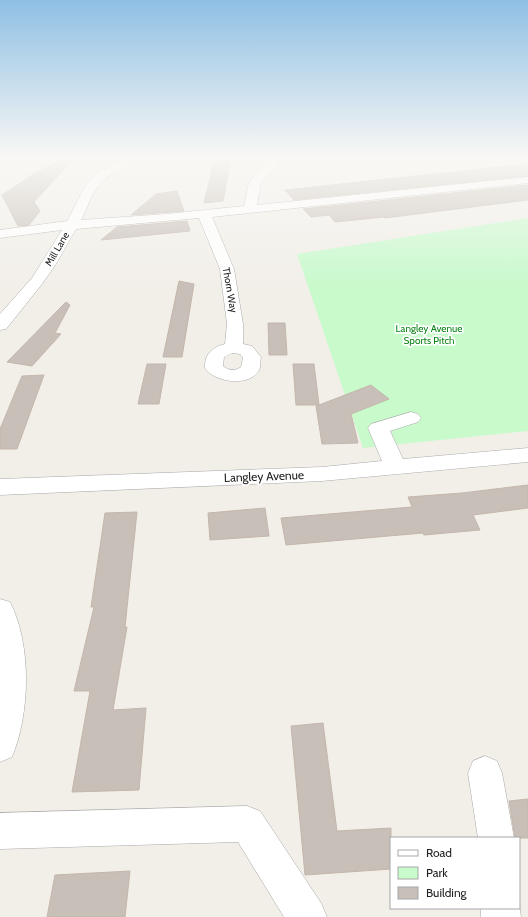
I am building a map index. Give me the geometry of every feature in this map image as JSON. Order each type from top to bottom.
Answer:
[{"type":"street","name":"Mill Lane","points":[[0,325],[45,271],[81,209],[84,201]]},
{"type":"street","points":[[250,209],[251,201]]},
{"type":"street","points":[[276,201],[283,206]]},
{"type":"street","points":[[0,234],[47,227],[204,214],[336,201]]},
{"type":"street","name":"Thorn Way","points":[[204,214],[227,269],[235,324],[234,347]]},
{"type":"street","points":[[396,468],[378,428],[411,418]]},
{"type":"street","name":"Langley Avenue","points":[[0,487],[322,474],[528,455]]},
{"type":"street","points":[[0,610],[9,644],[12,682],[8,713],[0,746]]},
{"type":"street","points":[[485,773],[496,837]]},
{"type":"street","points":[[0,831],[247,824],[307,917]]},
{"type":"green space","name":"Langley Avenue Sports Pitch","points":[[528,218],[528,431],[363,448],[297,254]]},
{"type":"building","points":[[5,201],[35,201],[34,202],[40,211],[29,225],[18,226]]},
{"type":"building","points":[[148,201],[180,201],[184,211],[131,215]]},
{"type":"building","points":[[205,201],[223,201],[223,201],[204,203]]},
{"type":"building","points":[[380,201],[522,201],[385,218],[335,222],[329,215],[311,217],[303,209]]},
{"type":"building","points":[[187,221],[190,231],[101,240],[117,227]]},
{"type":"building","points":[[179,281],[194,284],[182,357],[163,357]]},
{"type":"building","points":[[66,302],[70,305],[55,333],[61,334],[32,366],[7,362]]},
{"type":"building","points":[[268,323],[285,323],[287,355],[269,355]]},
{"type":"building","points":[[147,364],[166,364],[159,404],[138,404]]},
{"type":"building","points":[[293,364],[314,364],[319,405],[296,405]]},
{"type":"building","points":[[44,375],[17,449],[0,449],[0,429],[22,376]]},
{"type":"building","points":[[371,385],[389,399],[351,414],[358,443],[322,444],[316,406]]},
{"type":"building","points":[[528,485],[528,508],[473,515],[480,530],[424,535],[423,533],[286,545],[281,518],[412,507],[408,497],[462,493]]},
{"type":"building","points":[[265,508],[269,536],[210,540],[208,513]]},
{"type":"building","points":[[137,512],[125,627],[127,627],[113,710],[146,708],[139,790],[72,792],[90,691],[74,691],[94,607],[91,607],[105,513]]},
{"type":"building","points":[[323,723],[337,831],[391,828],[390,869],[305,875],[291,726]]},
{"type":"building","points":[[528,799],[528,838],[515,837],[509,801]]},
{"type":"building","points":[[130,871],[125,917],[47,917],[55,875]]}]
